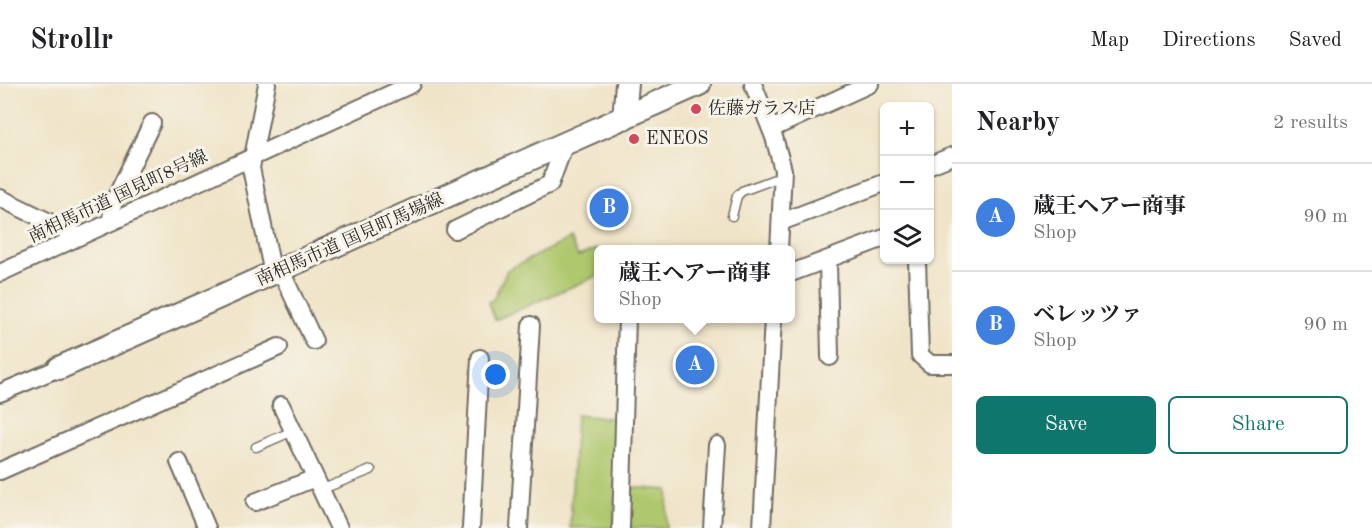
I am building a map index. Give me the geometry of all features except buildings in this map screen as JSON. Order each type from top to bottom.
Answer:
[{"type":"street","points":[[267,84],[253,156],[252,168],[257,204],[277,272],[314,341]]},
{"type":"street","name":"南相馬市道 国見町8号線","points":[[0,273],[111,220],[412,84]]},
{"type":"street","points":[[624,118],[627,84]]},
{"type":"street","name":"南相馬市道 国見町馬場線","points":[[0,393],[699,84]]},
{"type":"street","points":[[753,84],[771,129],[783,176],[779,245]]},
{"type":"street","points":[[771,129],[870,84]]},
{"type":"street","points":[[111,220],[113,204],[152,123]]},
{"type":"street","points":[[454,230],[550,184],[565,143]]},
{"type":"street","points":[[934,163],[952,156]]},
{"type":"street","points":[[781,222],[880,185]]},
{"type":"street","points":[[0,198],[78,236]]},
{"type":"street","points":[[795,272],[880,240]]},
{"type":"street","points":[[828,261],[830,357]]},
{"type":"street","points":[[917,264],[920,355],[930,364],[952,364]]},
{"type":"street","points":[[621,528],[627,323]]},
{"type":"street","points":[[762,528],[773,323]]},
{"type":"street","points":[[519,528],[531,325]]},
{"type":"street","points":[[0,471],[279,347]]},
{"type":"street","points":[[471,528],[480,358]]},
{"type":"street","points":[[281,405],[339,528]]},
{"type":"street","points":[[712,528],[717,445]]},
{"type":"street","points":[[179,462],[207,528]]},
{"type":"street","points":[[255,502],[318,484]]},
{"type":"lane","points":[[732,216],[737,196],[742,191],[783,176]]},
{"type":"lane","points":[[256,447],[292,430]]},
{"type":"lane","points":[[318,484],[371,470]]},
{"type":"green space","points":[[569,239],[578,256],[594,250],[594,277],[495,320],[488,302],[493,300],[507,270]]},
{"type":"green space","points":[[576,415],[618,419],[614,528],[570,528]]},
{"type":"green space","points":[[626,487],[668,490],[666,528],[625,528]]},
{"type":"place","name":"佐藤ガラス店","points":[[696,109]]},
{"type":"place","name":"ENEOS","points":[[634,139]]},
{"type":"place","name":"ベレッツァ","points":[[609,208]]},
{"type":"place","name":"蔵王ヘアー商事","points":[[695,365]]}]
